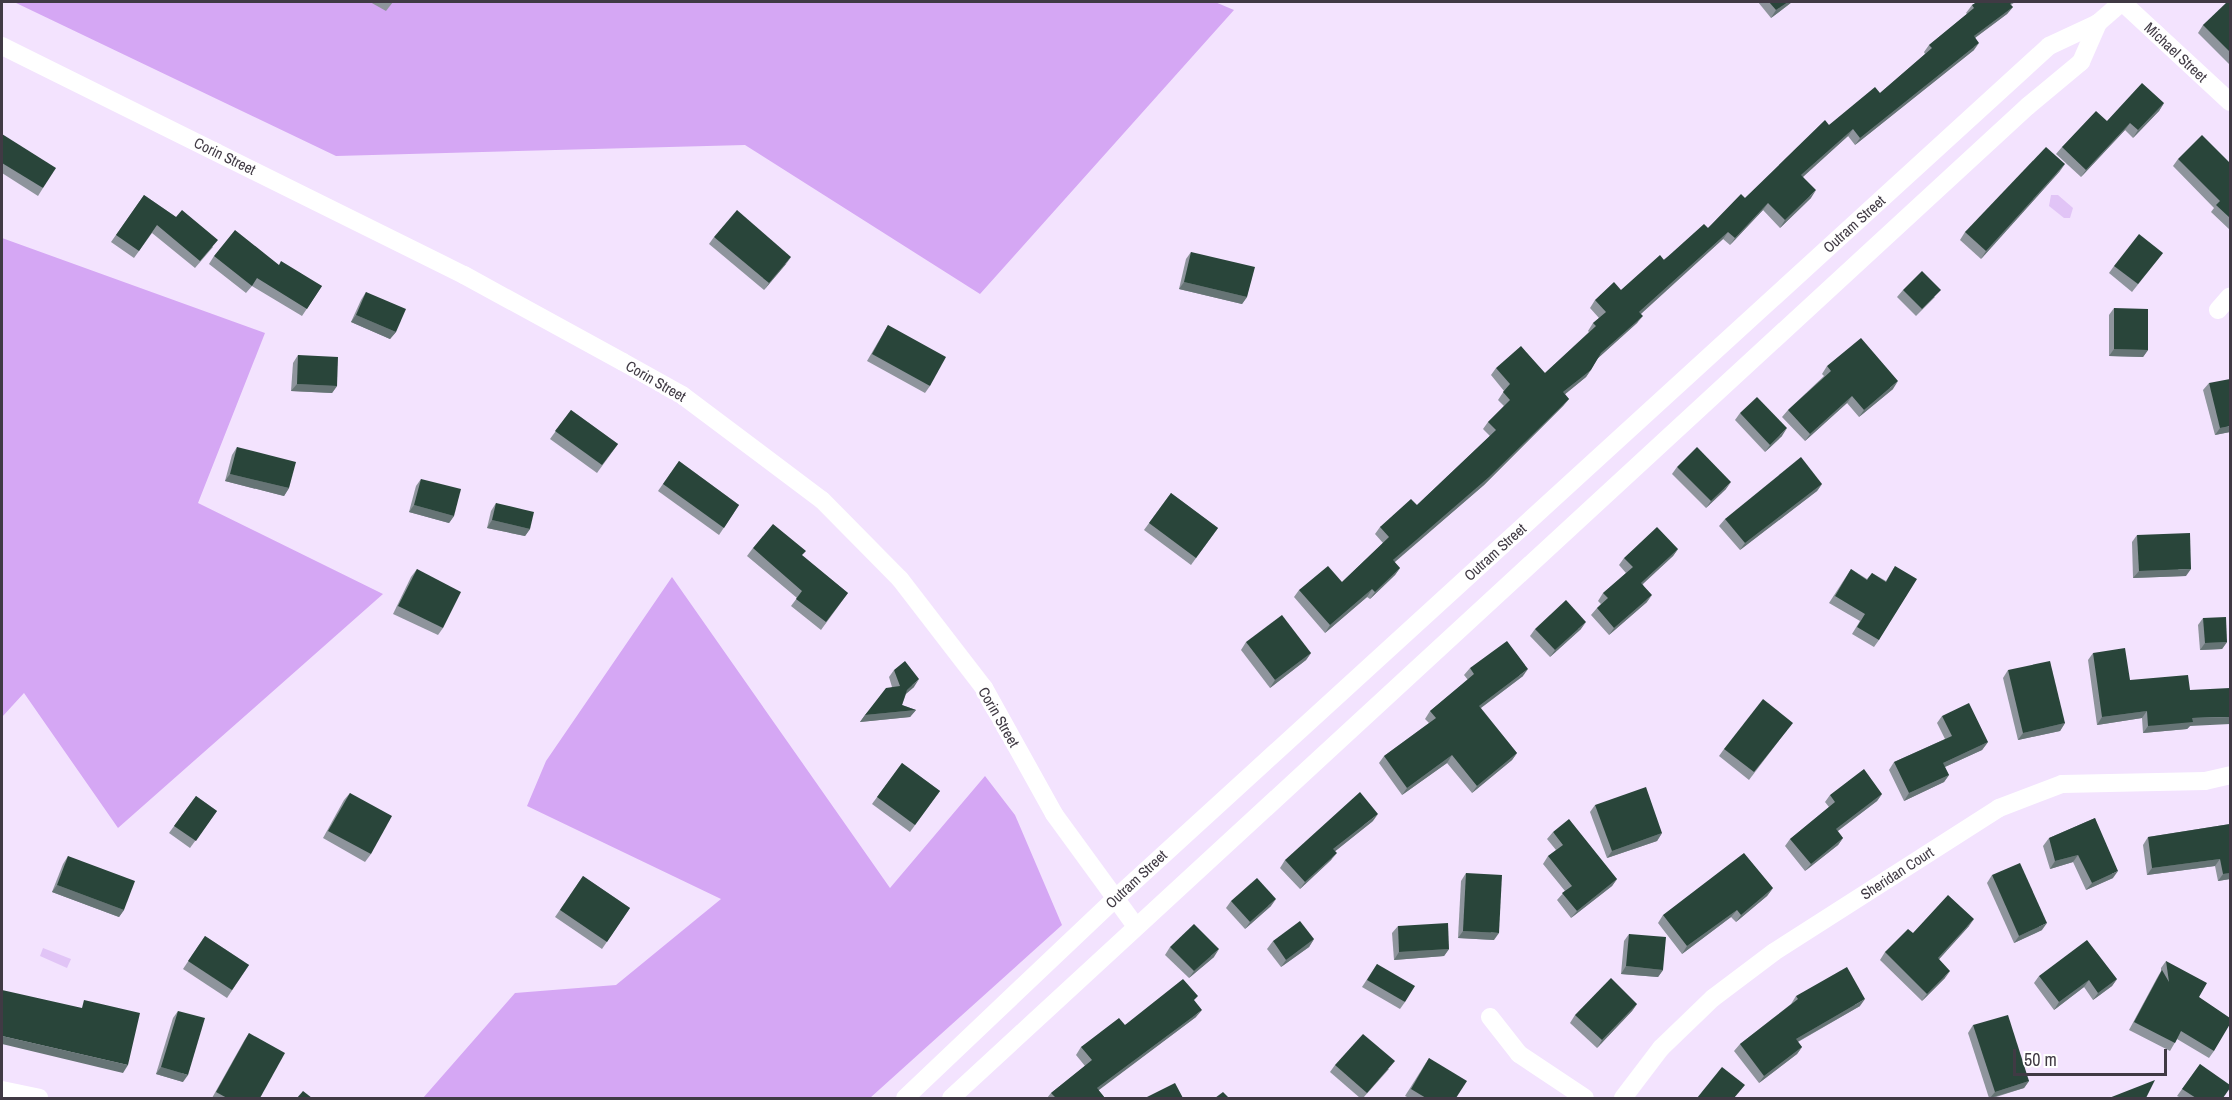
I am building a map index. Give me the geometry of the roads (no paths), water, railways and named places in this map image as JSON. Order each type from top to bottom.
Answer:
[{"type":"street","name":"Outram Street","points":[[905,1098],[1116,898],[2049,46],[2098,23],[2122,2]]},
{"type":"street","name":"Michael Street","points":[[2122,2],[2230,102]]},
{"type":"street","name":"Outram Street","points":[[954,1097],[1135,925],[2028,106],[2081,62],[2098,23]]},
{"type":"street","name":"Corin Street","points":[[2,46],[464,275],[662,384],[822,500],[900,579],[984,688],[1054,814],[1135,925]]},
{"type":"street","points":[[2218,310],[2230,296]]},
{"type":"street","name":"Sheridan Court","points":[[1623,1098],[1661,1048],[1713,998],[1774,952],[1999,808],[2062,784],[2205,780],[2230,775]]},
{"type":"street","points":[[1490,1017],[1519,1054],[1585,1098]]},
{"type":"street","points":[[2,1090],[39,1098]]}]
